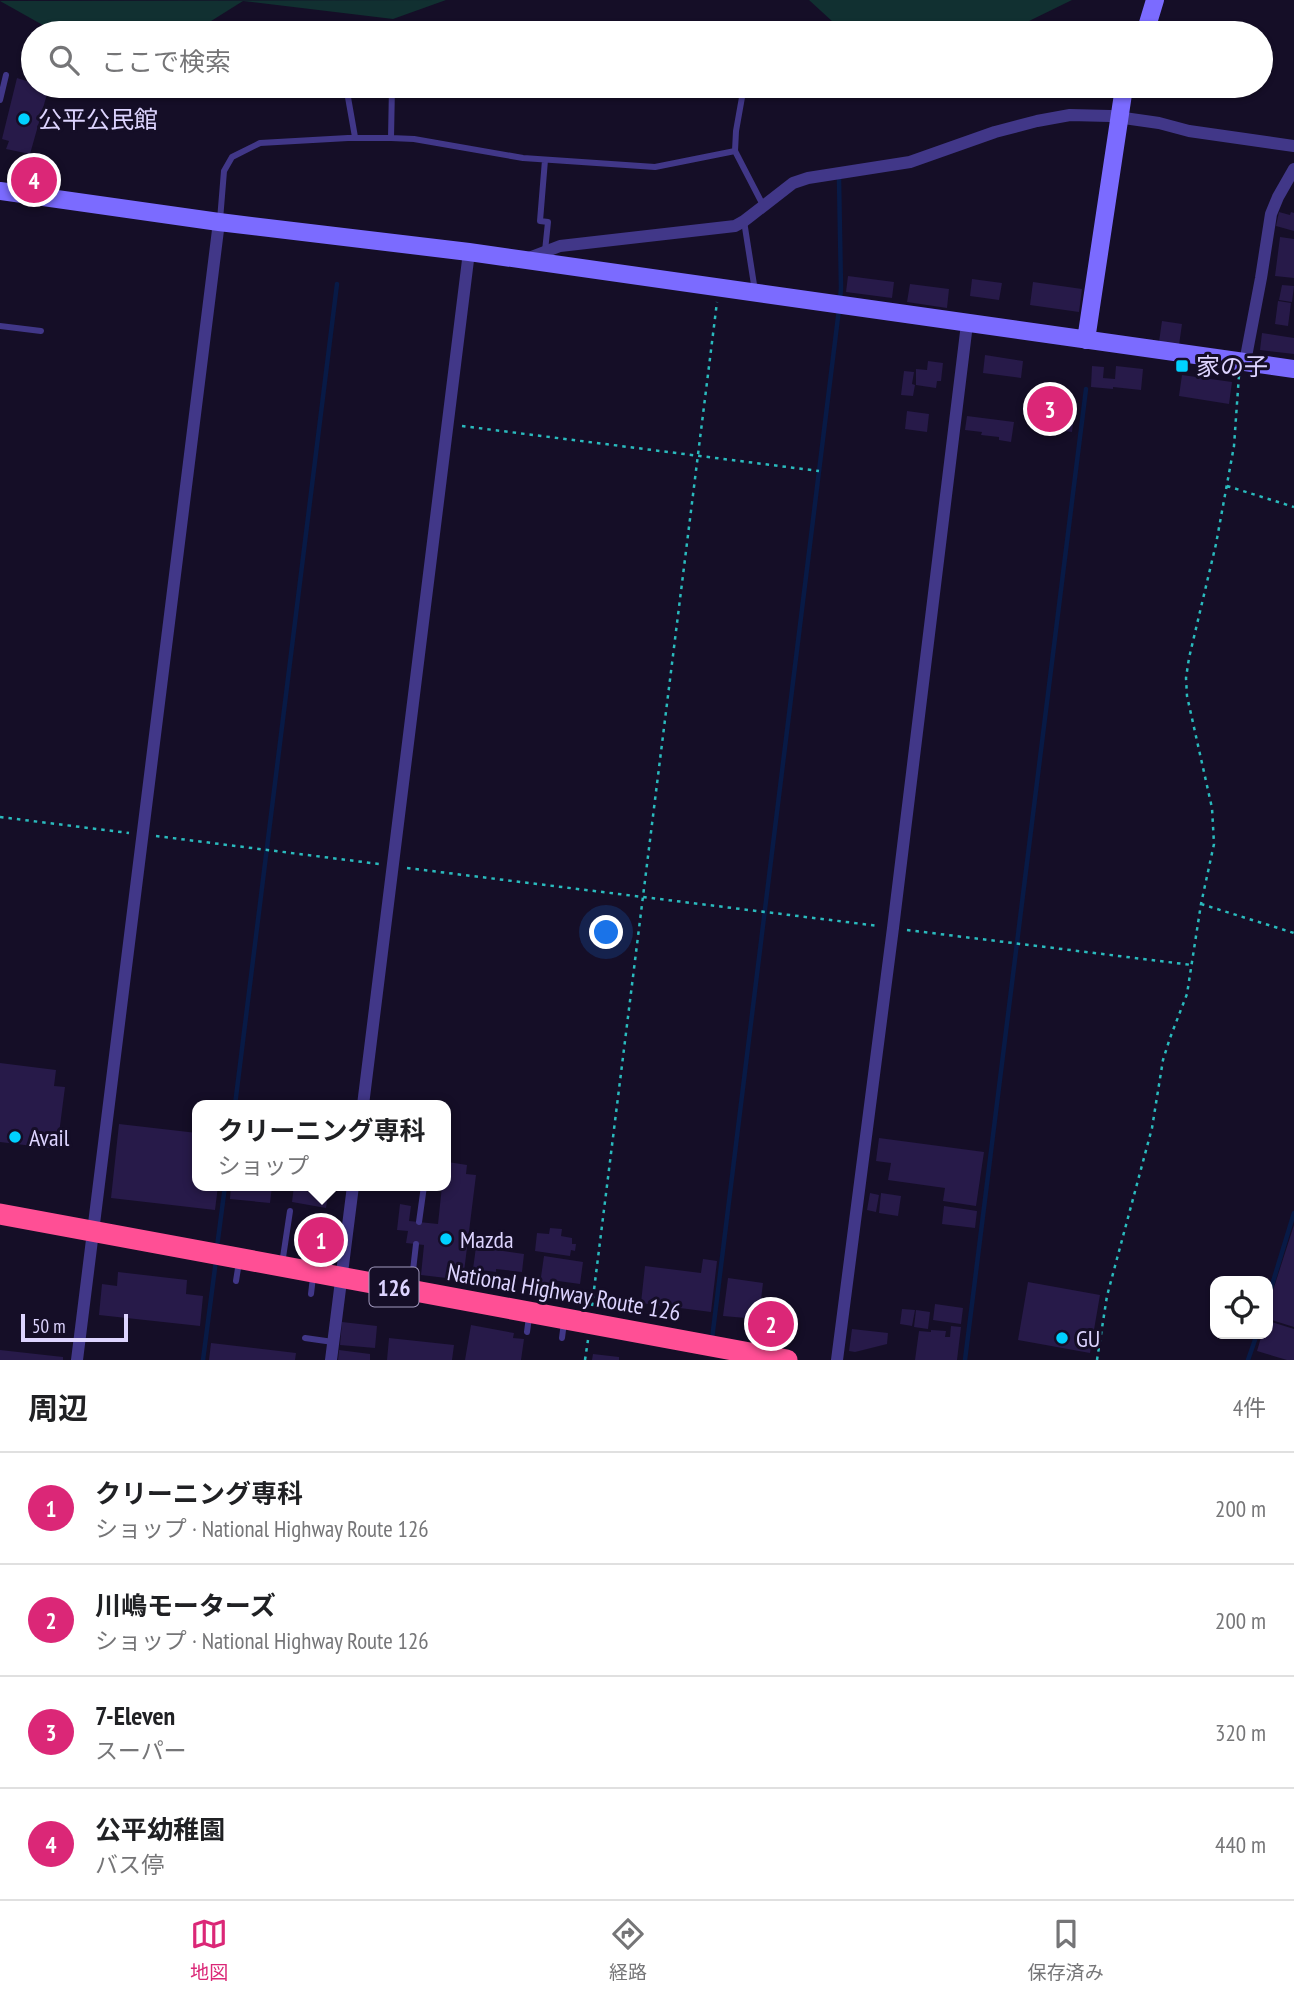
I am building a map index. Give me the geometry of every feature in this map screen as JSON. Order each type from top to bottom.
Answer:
[{"type":"highway","name":"National Highway Route 126","points":[[0,1214],[239,1259],[301,1265],[341,1277],[411,1290],[529,1322],[563,1328],[590,1324],[787,1360]]},
{"type":"street","points":[[1149,21],[1155,0]]},
{"type":"street","points":[[1086,340],[1124,98]]},
{"type":"street","points":[[523,260],[560,246],[735,226],[793,183],[808,178],[910,162],[995,132],[1070,115],[1120,117],[1189,131],[1294,146]]},
{"type":"street","points":[[1242,362],[1261,278],[1271,214],[1294,169]]},
{"type":"street","points":[[0,191],[219,222],[469,252],[1294,369]]},
{"type":"street","points":[[77,1360],[219,222]]},
{"type":"street","points":[[364,1100],[469,252]]},
{"type":"street","points":[[837,1360],[967,324]]},
{"type":"street","points":[[331,1360],[351,1191]]},
{"type":"lane","points":[[0,100],[6,75]]},
{"type":"lane","points":[[348,98],[355,137]]},
{"type":"lane","points":[[391,138],[392,98]]},
{"type":"lane","points":[[742,98],[735,151],[763,205]]},
{"type":"lane","points":[[219,222],[224,171],[232,157],[260,143],[355,137],[414,139],[523,158],[655,167],[735,151]]},
{"type":"lane","points":[[545,160],[540,222],[548,222],[545,251]]},
{"type":"lane","points":[[744,221],[755,293]]},
{"type":"lane","points":[[0,326],[41,331]]},
{"type":"lane","points":[[419,1222],[423,1191]]},
{"type":"lane","points":[[290,1211],[301,1265],[311,1294]]},
{"type":"lane","points":[[411,1290],[416,1244]]},
{"type":"lane","points":[[236,1281],[239,1259]]},
{"type":"lane","points":[[305,1338],[333,1342]]},
{"type":"path","points":[[585,1360],[719,288]]},
{"type":"path","points":[[1097,1360],[1107,1296],[1152,1128],[1163,1060],[1186,994],[1214,844],[1212,808],[1187,696],[1186,678],[1227,486],[1234,446],[1242,362]]},
{"type":"path","points":[[447,425],[820,471]]},
{"type":"path","points":[[1227,486],[1294,507]]},
{"type":"path","points":[[0,817],[1192,965]]},
{"type":"path","points":[[1201,904],[1294,933]]},
{"type":"green space","points":[[446,0],[393,19],[243,1],[211,21],[36,21],[0,1]]},
{"type":"green space","points":[[809,0],[1072,0],[1029,21],[832,21]]},
{"type":"building","name":"公平公民館","points":[[17,78],[21,79],[21,98],[46,98],[30,154],[6,149],[9,141],[2,139]]},
{"type":"building","points":[[1279,212],[1290,215],[1291,212],[1294,213],[1294,231],[1276,226]]},
{"type":"building","points":[[1280,237],[1294,239],[1294,278],[1275,276]]},
{"type":"building","points":[[848,276],[894,282],[892,298],[846,292]]},
{"type":"building","points":[[972,279],[1002,283],[999,300],[970,296]]},
{"type":"building","points":[[1033,282],[1082,289],[1079,312],[1030,305]]},
{"type":"building","points":[[910,284],[949,289],[947,308],[907,302]]},
{"type":"building","points":[[1282,285],[1294,286],[1292,302],[1279,300]]},
{"type":"building","points":[[1278,301],[1291,303],[1288,326],[1275,324]]},
{"type":"building","points":[[1162,321],[1182,324],[1179,345],[1159,342]]},
{"type":"building","points":[[1262,333],[1294,338],[1294,354],[1260,350]]},
{"type":"building","points":[[985,355],[1023,361],[1021,378],[983,373]]},
{"type":"building","points":[[928,361],[943,363],[941,381],[937,381],[936,388],[916,385],[916,369],[927,370]]},
{"type":"building","points":[[1092,366],[1104,367],[1103,378],[1115,379],[1116,366],[1143,369],[1141,390],[1091,387]]},
{"type":"building","points":[[904,371],[914,372],[913,396],[901,395]]},
{"type":"building","points":[[1182,375],[1232,382],[1229,404],[1179,396]]},
{"type":"building","points":[[1032,402],[1075,408],[1072,432],[1029,426]]},
{"type":"building","points":[[907,411],[929,414],[927,432],[905,429]]},
{"type":"building","points":[[967,416],[1014,422],[1011,442],[999,440],[999,437],[981,435],[982,432],[965,430]]},
{"type":"building","points":[[0,1063],[56,1070],[54,1086],[65,1087],[57,1149],[0,1142]]},
{"type":"building","points":[[119,1124],[192,1132],[192,1191],[217,1191],[215,1210],[111,1198]]},
{"type":"building","points":[[879,1138],[984,1152],[976,1206],[943,1201],[945,1188],[888,1180],[891,1163],[876,1161]]},
{"type":"building","points":[[451,1162],[467,1165],[466,1174],[476,1175],[463,1280],[421,1275],[424,1245],[406,1243],[408,1231],[397,1230],[400,1204],[411,1206],[409,1221],[438,1224],[441,1191],[451,1191]]},
{"type":"building","points":[[231,1191],[271,1191],[270,1203],[230,1199]]},
{"type":"building","points":[[293,1191],[328,1191],[326,1208],[292,1202]]},
{"type":"building","points":[[870,1193],[879,1195],[876,1212],[867,1210]]},
{"type":"building","points":[[881,1193],[901,1196],[898,1216],[879,1213]]},
{"type":"building","points":[[944,1206],[977,1211],[975,1228],[942,1224]]},
{"type":"building","points":[[320,1220],[340,1224],[335,1253],[315,1250]]},
{"type":"building","points":[[1294,1225],[1294,1327],[1273,1321],[1273,1290]]},
{"type":"building","points":[[550,1228],[562,1229],[561,1236],[572,1238],[572,1244],[576,1244],[575,1251],[571,1250],[570,1256],[535,1251],[537,1233],[549,1234]]},
{"type":"building","points":[[476,1247],[524,1254],[522,1272],[473,1269]]},
{"type":"building","points":[[544,1256],[583,1262],[580,1284],[551,1280],[550,1292],[539,1291]]},
{"type":"building","points":[[703,1259],[717,1261],[711,1312],[641,1303],[645,1266],[701,1273]]},
{"type":"building","points":[[118,1272],[187,1280],[186,1294],[203,1296],[200,1326],[99,1315],[102,1284],[117,1286]]},
{"type":"building","points":[[728,1278],[763,1283],[757,1332],[744,1330],[746,1318],[723,1316]]},
{"type":"building","points":[[1028,1282],[1100,1295],[1090,1353],[1018,1340]]},
{"type":"building","points":[[935,1304],[963,1308],[961,1324],[933,1320]]},
{"type":"building","points":[[762,1309],[775,1310],[772,1333],[759,1332]]},
{"type":"building","points":[[902,1309],[915,1310],[912,1326],[900,1324]]},
{"type":"building","points":[[916,1310],[930,1312],[928,1329],[914,1327]]},
{"type":"building","points":[[342,1322],[377,1326],[375,1348],[340,1345]]},
{"type":"building","points":[[1273,1323],[1294,1329],[1294,1360],[1257,1351],[1261,1339],[1273,1339]]},
{"type":"building","points":[[471,1325],[514,1333],[513,1338],[524,1339],[521,1360],[465,1360]]},
{"type":"building","points":[[951,1326],[961,1327],[957,1360],[915,1360],[919,1331],[946,1331],[945,1337],[950,1337]]},
{"type":"building","points":[[852,1329],[888,1333],[887,1344],[849,1351]]},
{"type":"building","points":[[389,1338],[454,1345],[452,1360],[387,1360]]},
{"type":"building","points":[[211,1343],[296,1353],[295,1360],[209,1360]]},
{"type":"building","points":[[0,1350],[63,1357],[63,1360],[0,1360]]},
{"type":"building","points":[[339,1350],[370,1354],[370,1360],[338,1360]]},
{"type":"building","points":[[593,1354],[619,1357],[619,1360],[592,1360]]},
{"type":"waterway","points":[[839,179],[840,300]]},
{"type":"waterway","points":[[236,1100],[337,284]]},
{"type":"waterway","points":[[712,1339],[839,309]]},
{"type":"waterway","points":[[965,1360],[1086,389]]},
{"type":"waterway","points":[[217,1247],[224,1191]]},
{"type":"waterway","points":[[1273,1282],[1294,1213]]},
{"type":"waterway","points":[[203,1360],[216,1260]]},
{"type":"waterway","points":[[1248,1360],[1255,1339]]},
{"type":"place","name":"公平公民館","points":[[24,119]]},
{"type":"place","name":"公平幼稚園","points":[[34,180]]},
{"type":"place","name":"家の子","points":[[1182,366]]},
{"type":"place","name":"7-Eleven","points":[[1050,409]]},
{"type":"place","name":"Avail","points":[[15,1137]]},
{"type":"place","name":"Mazda","points":[[446,1239]]},
{"type":"place","name":"クリーニング専科","points":[[321,1240]]},
{"type":"place","name":"川嶋モーターズ","points":[[771,1324]]},
{"type":"place","name":"GU","points":[[1062,1338]]}]
